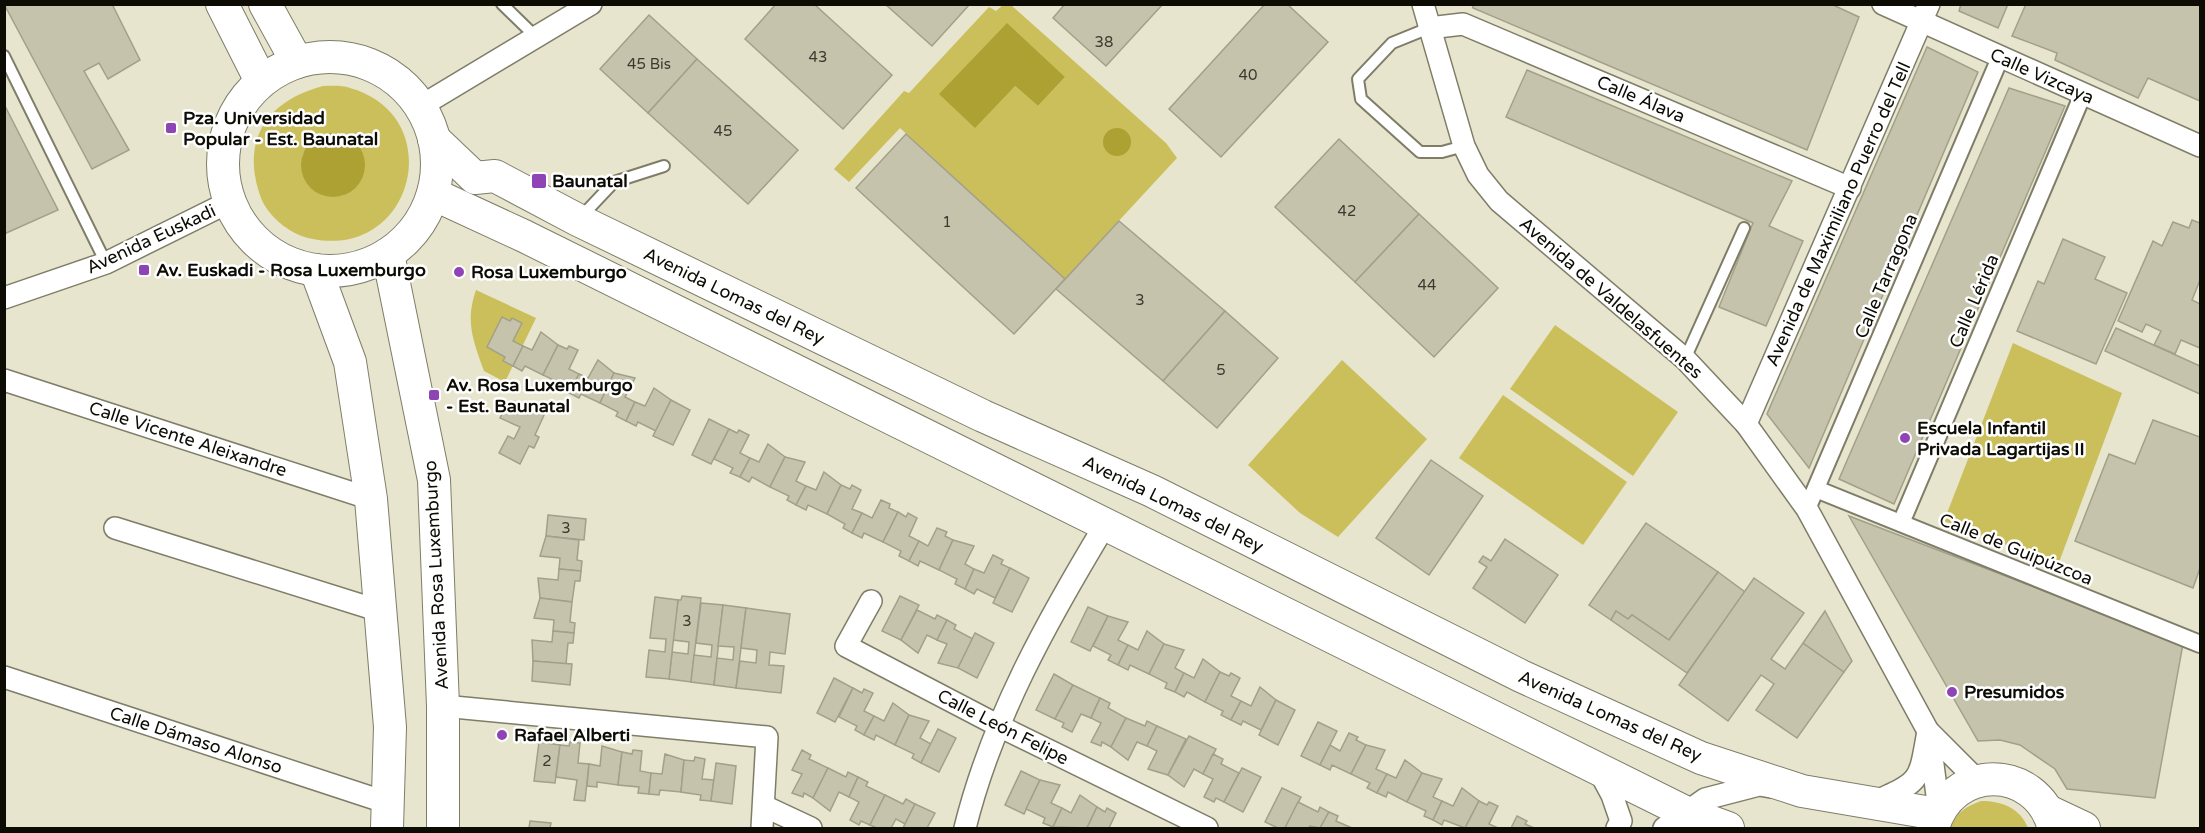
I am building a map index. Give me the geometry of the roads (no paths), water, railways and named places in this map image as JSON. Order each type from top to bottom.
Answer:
[{"type":"main road","points":[[222,4],[261,81]]},
{"type":"main road","points":[[265,4],[297,62]]},
{"type":"main road","points":[[331,57],[366,63],[397,81],[421,106],[434,140],[437,167],[433,194],[416,229],[388,254],[353,269],[316,270],[279,258],[249,235],[229,202],[222,169],[226,135],[239,106],[261,81],[297,62],[331,57]]},
{"type":"main road","name":"Avenida Lomas del Rey","points":[[434,140],[475,178],[495,176],[578,220],[983,416],[1152,491],[1521,676],[1701,758],[1802,791],[1872,803],[1936,818]]},
{"type":"main road","points":[[433,194],[524,236],[1598,769],[1675,821],[1727,828]]},
{"type":"main road","name":"Avenida Rosa Luxemburgo","points":[[388,254],[434,480],[443,706],[443,828]]},
{"type":"main road","points":[[316,270],[350,362],[371,499],[390,727],[388,816]]},
{"type":"main road","points":[[1936,818],[1957,790],[1977,780],[2002,779],[2023,786],[2042,800],[2052,820],[2084,828]]},
{"type":"street","points":[[421,106],[591,4]]},
{"type":"street","name":"Avenida de Valdelasfuentes","points":[[1423,4],[1464,146],[1478,175],[1498,201],[1685,359],[1746,424],[1807,508],[1928,731]]},
{"type":"street","name":"Calle Vizcaya","points":[[1883,4],[1926,13],[2001,58],[2200,146]]},
{"type":"street","name":"Avenida de Maximiliano Puerro del Tell","points":[[1746,424],[1926,13]]},
{"type":"street","name":"Calle Álava","points":[[1429,28],[1463,24],[1850,188]]},
{"type":"street","name":"Calle Tarragona","points":[[1807,508],[2001,58]]},
{"type":"street","name":"Calle Lérida","points":[[1901,523],[2083,94]]},
{"type":"street","name":"Avenida Euskadi","points":[[4,298],[106,263],[229,202]]},
{"type":"street","name":"Calle Vicente Aleixandre","points":[[4,380],[371,499]]},
{"type":"street","name":"Calle de Guipúzcoa","points":[[1816,489],[2200,645]]},
{"type":"street","points":[[964,828],[999,726],[1035,644],[1105,525]]},
{"type":"street","points":[[115,528],[380,611]]},
{"type":"street","name":"Calle León Felipe","points":[[871,602],[846,646],[999,726],[1208,828]]},
{"type":"street","name":"Calle Dámaso Alonso","points":[[4,677],[388,816]]},
{"type":"street","points":[[443,706],[767,737],[762,828]]},
{"type":"street","points":[[1928,731],[1977,780]]},
{"type":"street","points":[[1872,803],[1903,789],[1920,775],[1928,731]]},
{"type":"street","points":[[1928,731],[1936,818]]},
{"type":"street","points":[[1598,769],[1612,795],[1621,822],[1617,828]]},
{"type":"street","points":[[1675,821],[1705,799],[1759,785],[1802,791]]},
{"type":"street","points":[[764,806],[811,828]]},
{"type":"lane","points":[[501,4],[537,38]]},
{"type":"lane","points":[[1429,28],[1392,43],[1358,79],[1361,99],[1420,152],[1442,152],[1464,146]]},
{"type":"lane","points":[[4,56],[106,263]]},
{"type":"lane","points":[[578,220],[614,182],[664,166]]},
{"type":"lane","points":[[1685,359],[1744,228]]},
{"type":"place","name":"Pza. Universidad Popular - Est. Baunatal","points":[[171,128]]},
{"type":"place","name":"Baunatal","points":[[539,181]]},
{"type":"place","name":"Av. Euskadi - Rosa Luxemburgo","points":[[144,270]]},
{"type":"place","name":"Rosa Luxemburgo","points":[[459,272]]},
{"type":"place","name":"Av. Rosa Luxemburgo - Est. Baunatal","points":[[434,395]]},
{"type":"place","name":"Escuela Infantil Privada Lagartijas II","points":[[1905,438]]},
{"type":"place","name":"Presumidos","points":[[1952,692]]},
{"type":"place","name":"Rafael Alberti","points":[[502,735]]}]
